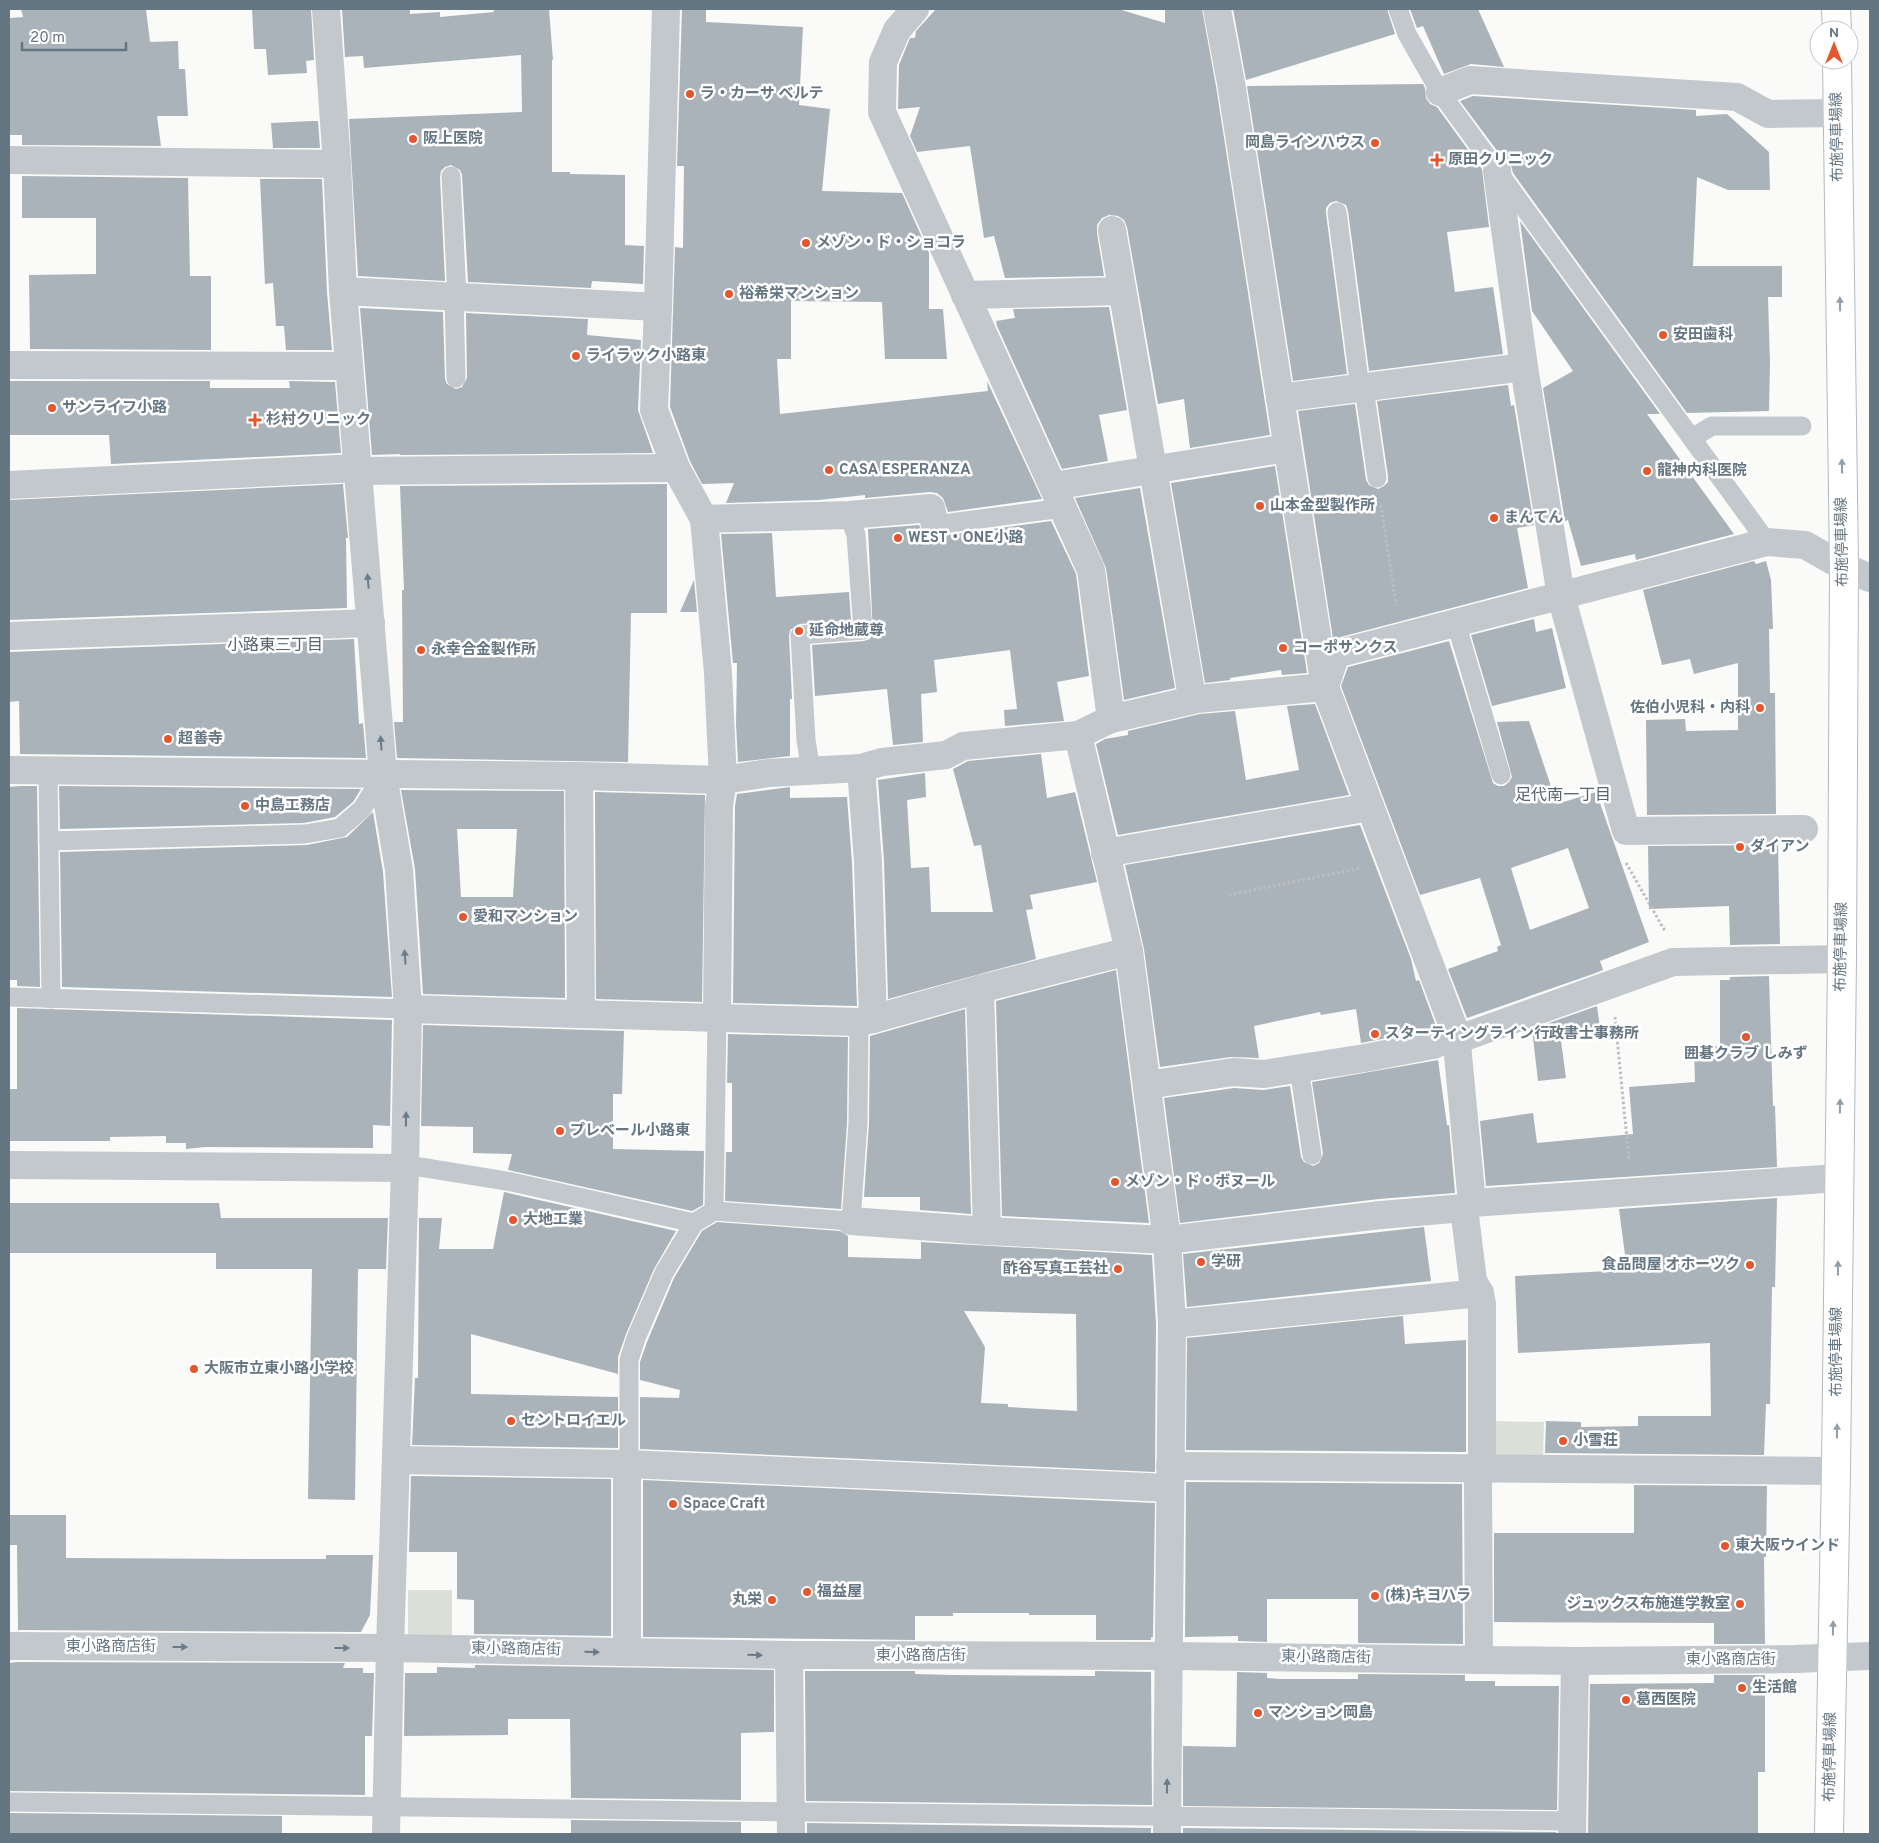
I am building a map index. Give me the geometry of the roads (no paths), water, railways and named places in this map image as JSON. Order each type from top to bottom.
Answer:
[{"type":"main road","name":"布施停車場線","points":[[1829,1834],[1836,1471],[1844,567],[1837,70]]},
{"type":"street","points":[[326,9],[349,366],[383,775],[399,870],[408,1009],[386,1834]]},
{"type":"street","points":[[666,9],[654,410],[676,468],[704,519],[718,673],[723,780],[719,805],[717,1018]]},
{"type":"street","points":[[915,9],[897,30],[883,62],[882,112],[1091,570],[1111,718]]},
{"type":"street","points":[[1217,9],[1232,93],[1325,687],[1456,1037],[1473,1281],[1480,1292],[1482,1304],[1480,1467],[1478,1482],[1479,1660]]},
{"type":"street","points":[[1440,92],[1470,80],[1737,97],[1768,114],[1838,113]]},
{"type":"street","points":[[9,160],[337,164]]},
{"type":"street","points":[[1497,171],[1524,367],[1561,596],[1626,831],[1804,829]]},
{"type":"street","points":[[1112,230],[1191,691],[1197,700]]},
{"type":"street","points":[[343,291],[658,307]]},
{"type":"street","points":[[965,295],[1122,291]]},
{"type":"street","points":[[9,365],[349,366]]},
{"type":"street","points":[[1280,398],[1524,367]]},
{"type":"street","points":[[1058,497],[1152,470],[1288,448]]},
{"type":"street","points":[[9,485],[358,469],[676,468]]},
{"type":"street","points":[[704,519],[849,515],[931,508],[935,525]]},
{"type":"street","points":[[1325,687],[1336,654],[1767,542],[1805,545],[1844,567],[1870,578]]},
{"type":"street","points":[[9,636],[371,623]]},
{"type":"street","points":[[9,770],[579,776],[723,780],[769,773],[861,768],[882,762],[946,755],[962,746],[1078,735],[1111,718],[1197,700],[1325,687]]},
{"type":"street","points":[[1078,735],[1129,951],[1167,1240],[1172,1324],[1167,1826]]},
{"type":"street","points":[[861,768],[868,862],[866,1020]]},
{"type":"street","points":[[579,776],[581,1014]]},
{"type":"street","points":[[1105,852],[1370,808]]},
{"type":"street","points":[[408,1009],[717,1018],[866,1020],[1129,951]]},
{"type":"street","points":[[1147,1085],[1233,1072],[1264,1074],[1432,1045],[1674,962],[1842,959]]},
{"type":"street","points":[[980,989],[987,1231]]},
{"type":"street","points":[[9,1165],[405,1168]]},
{"type":"street","points":[[851,1221],[987,1231],[1167,1240],[1468,1205],[1839,1178]]},
{"type":"street","points":[[1172,1324],[1480,1292]]},
{"type":"street","points":[[397,1460],[628,1464],[833,1472],[1170,1477],[1480,1467],[1836,1471]]},
{"type":"street","points":[[627,1652],[628,1464]]},
{"type":"street","name":"東小路商店街","points":[[9,1646],[390,1648],[789,1655],[1170,1656],[1575,1661],[1870,1656]]},
{"type":"street","points":[[789,1655],[791,1823]]},
{"type":"street","points":[[1572,1828],[1575,1661]]},
{"type":"lane","points":[[1398,9],[1407,34],[1440,92],[1767,542]]},
{"type":"lane","points":[[451,176],[456,296],[456,378]]},
{"type":"lane","points":[[1337,212],[1377,478]]},
{"type":"lane","points":[[1692,438],[1712,426],[1802,426]]},
{"type":"lane","points":[[935,525],[1058,497]]},
{"type":"lane","points":[[811,770],[806,740],[800,635],[863,630],[856,536],[849,515]]},
{"type":"lane","points":[[1456,623],[1501,775]]},
{"type":"lane","points":[[48,770],[51,999]]},
{"type":"lane","points":[[49,841],[305,834],[340,828],[362,809],[383,775]]},
{"type":"lane","points":[[9,997],[408,1009]]},
{"type":"lane","points":[[714,1211],[717,1018]]},
{"type":"lane","points":[[628,1464],[629,1360],[636,1338],[664,1273],[694,1223],[714,1211],[851,1221],[866,1020]]},
{"type":"lane","points":[[1299,1068],[1312,1155]]},
{"type":"lane","points":[[405,1168],[420,1167],[512,1182],[694,1223]]},
{"type":"lane","points":[[9,1802],[386,1806],[791,1823],[1572,1828]]},
{"type":"place","name":"ラ・カーサ ベルテ","points":[[690,94]]},
{"type":"place","name":"阪上医院","points":[[413,139]]},
{"type":"place","name":"岡島ラインハウス","points":[[1375,143]]},
{"type":"place","name":"原田クリニック","points":[[1437,160]]},
{"type":"place","name":"メゾン・ド・ショコラ","points":[[806,243]]},
{"type":"place","name":"裕希栄マンション","points":[[729,294]]},
{"type":"place","name":"安田歯科","points":[[1663,335]]},
{"type":"place","name":"ライラック小路東","points":[[576,356]]},
{"type":"place","name":"サンライフ小路","points":[[52,408]]},
{"type":"place","name":"杉村クリニック","points":[[255,420]]},
{"type":"place","name":"CASA ESPERANZA","points":[[829,470]]},
{"type":"place","name":"龍神内科医院","points":[[1647,471]]},
{"type":"place","name":"山本金型製作所","points":[[1260,506]]},
{"type":"place","name":"まんてん","points":[[1494,518]]},
{"type":"place","name":"WEST・ONE小路","points":[[898,538]]},
{"type":"place","name":"延命地蔵尊","points":[[799,631]]},
{"type":"place","name":"コーポサンクス","points":[[1283,648]]},
{"type":"place","name":"永幸合金製作所","points":[[421,650]]},
{"type":"place","name":"佐伯小児科・内科","points":[[1760,708]]},
{"type":"place","name":"超善寺","points":[[168,739]]},
{"type":"place","name":"中島工務店","points":[[245,806]]},
{"type":"place","name":"ダイアン","points":[[1740,847]]},
{"type":"place","name":"愛和マンション","points":[[463,917]]},
{"type":"place","name":"スターティングライン行政書士事務所","points":[[1375,1034]]},
{"type":"place","name":"囲碁クラブ しみず","points":[[1746,1037]]},
{"type":"place","name":"プレベール小路東","points":[[560,1131]]},
{"type":"place","name":"メゾン・ド・ボヌール","points":[[1115,1182]]},
{"type":"place","name":"大地工業","points":[[513,1220]]},
{"type":"place","name":"学研","points":[[1201,1262]]},
{"type":"place","name":"食品問屋 オホーツク","points":[[1750,1265]]},
{"type":"place","name":"酢谷写真工芸社","points":[[1118,1269]]},
{"type":"place","name":"大阪市立東小路小学校","points":[[194,1369]]},
{"type":"place","name":"セントロイエル","points":[[511,1421]]},
{"type":"place","name":"小雪荘","points":[[1563,1441]]},
{"type":"place","name":"Space Craft","points":[[673,1504]]},
{"type":"place","name":"東大阪ウインド","points":[[1725,1546]]},
{"type":"place","name":"福益屋","points":[[807,1592]]},
{"type":"place","name":"(株)キヨハラ","points":[[1375,1596]]},
{"type":"place","name":"丸栄","points":[[772,1600]]},
{"type":"place","name":"ジュックス布施進学教室","points":[[1740,1604]]},
{"type":"place","name":"生活館","points":[[1742,1688]]},
{"type":"place","name":"葛西医院","points":[[1626,1700]]},
{"type":"place","name":"マンション岡島","points":[[1258,1713]]},
{"type":"district","name":"小路東三丁目","points":[[275,646]]},
{"type":"district","name":"足代南一丁目","points":[[1563,796]]}]
